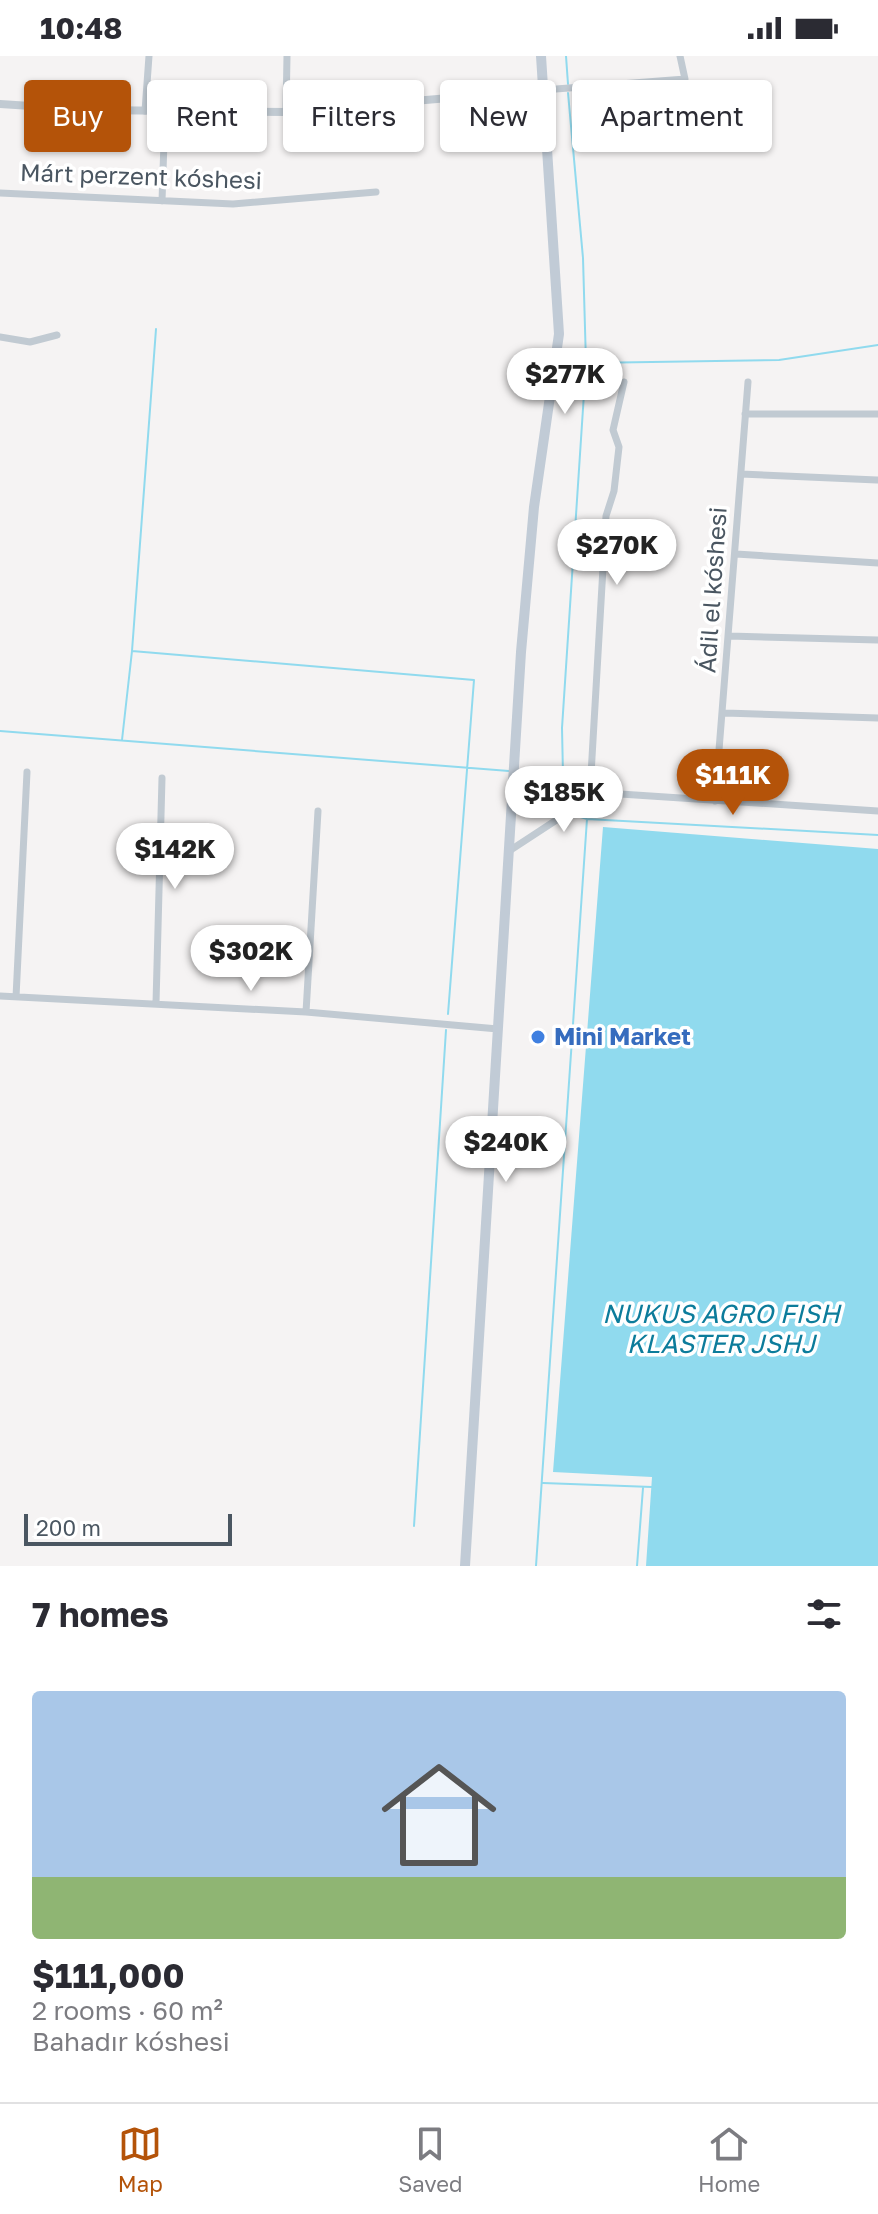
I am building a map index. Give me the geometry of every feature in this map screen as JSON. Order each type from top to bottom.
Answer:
[{"type":"main road","points":[[541,56],[542,80]]},
{"type":"main road","points":[[465,1566],[516,741],[534,507],[559,334],[547,152]]},
{"type":"street","points":[[0,104],[145,111],[149,56]]},
{"type":"street","points":[[287,56],[287,80]]},
{"type":"street","points":[[556,89],[685,79],[680,56]]},
{"type":"street","points":[[162,201],[164,152]]},
{"type":"street","name":"Márt perzent kóshesi","points":[[0,193],[233,204],[376,192]]},
{"type":"street","points":[[0,337],[30,342],[57,335]]},
{"type":"street","points":[[509,851],[587,800],[590,792],[606,516],[614,491],[619,447],[613,430],[624,382]]},
{"type":"street","name":"Ádil el kóshesi","points":[[715,801],[725,713],[748,382]]},
{"type":"street","points":[[745,414],[878,414]]},
{"type":"street","points":[[741,474],[877,480]]},
{"type":"street","points":[[736,554],[878,563]]},
{"type":"street","points":[[729,636],[878,640]]},
{"type":"street","points":[[725,713],[878,718]]},
{"type":"street","points":[[16,997],[27,772]]},
{"type":"street","points":[[156,1003],[162,778]]},
{"type":"street","points":[[590,792],[878,811]]},
{"type":"street","points":[[306,1012],[318,811]]},
{"type":"street","points":[[0,996],[306,1012],[498,1029]]},
{"type":"water","name":"NUKUS AGRO FISH KLASTER JSHJ","points":[[603,827],[878,849],[878,1566],[646,1566],[652,1477],[553,1472]]},
{"type":"waterway","points":[[566,56],[568,84]]},
{"type":"waterway","points":[[546,774],[563,775],[562,728],[586,363],[583,258],[568,93]]},
{"type":"waterway","points":[[156,329],[132,651],[474,680],[448,1014]]},
{"type":"waterway","points":[[587,363],[779,360],[878,345]]},
{"type":"waterway","points":[[122,740],[132,651]]},
{"type":"waterway","points":[[0,731],[509,771]]},
{"type":"waterway","points":[[520,772],[531,773]]},
{"type":"waterway","points":[[564,776],[569,805]]},
{"type":"waterway","points":[[577,816],[878,835]]},
{"type":"waterway","points":[[536,1566],[587,819]]},
{"type":"waterway","points":[[414,1526],[446,1030]]},
{"type":"waterway","points":[[543,1483],[652,1487]]},
{"type":"waterway","points":[[637,1566],[643,1488]]},
{"type":"place","name":"Mini Market","points":[[538,1037]]}]
